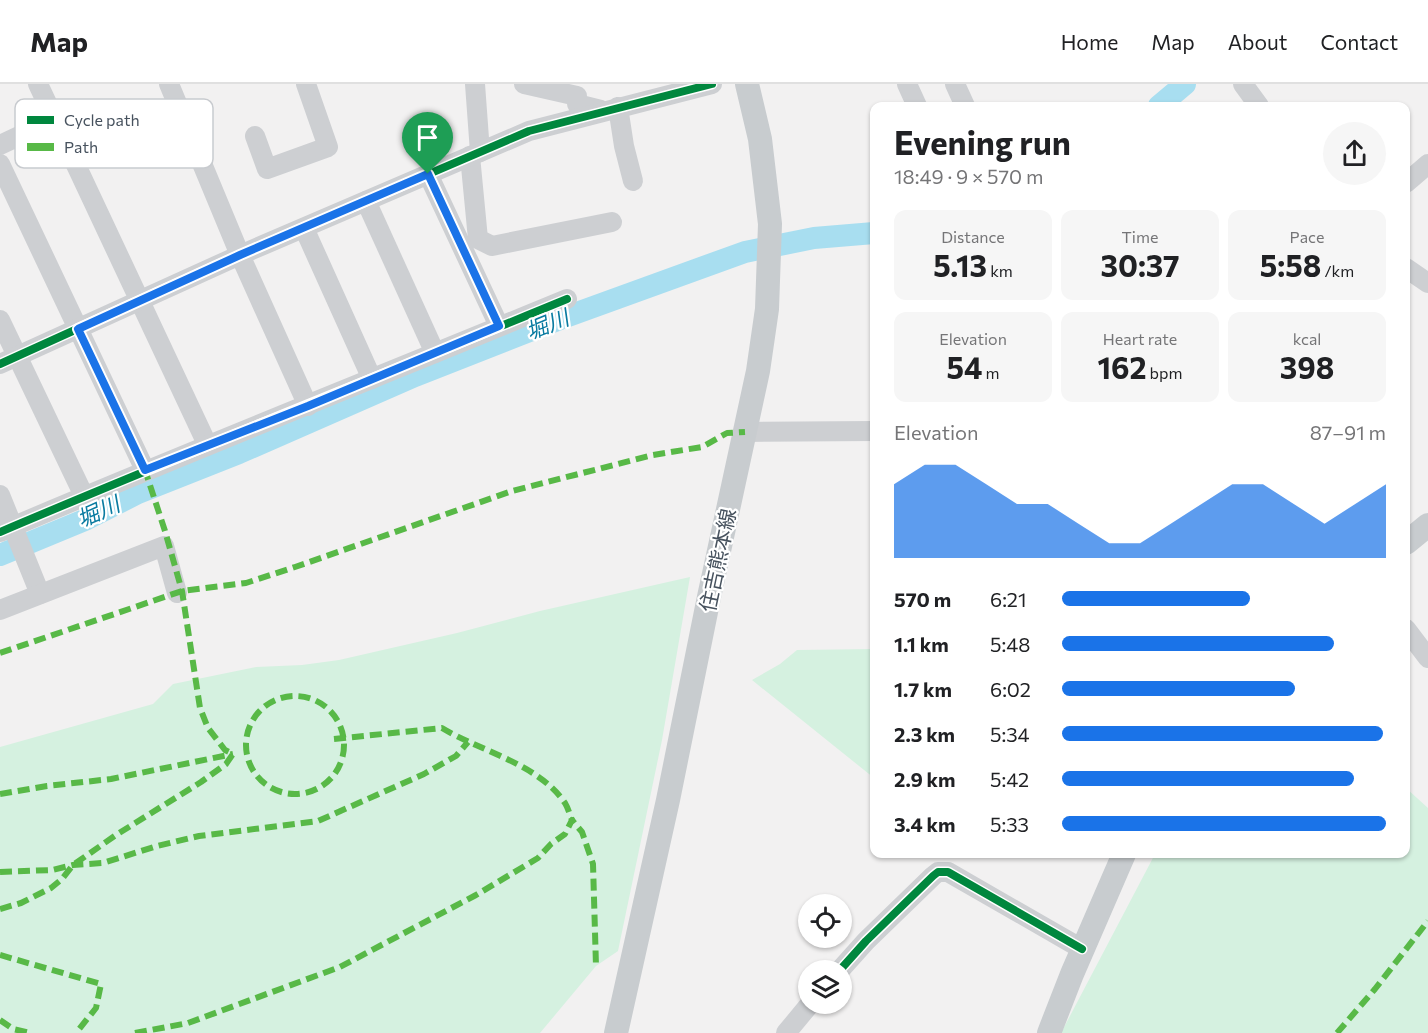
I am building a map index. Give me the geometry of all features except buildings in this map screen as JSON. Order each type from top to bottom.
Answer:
[{"type":"main road","name":"住吉熊本線","points":[[616,1033],[759,371],[767,309],[770,224],[760,139],[747,84]]},
{"type":"main road","points":[[1410,540],[1428,525]]},
{"type":"main road","points":[[1049,1033],[1082,949],[1122,858]]},
{"type":"street","points":[[38,84],[45,99]]},
{"type":"street","points":[[170,84],[176,99]]},
{"type":"street","points":[[255,136],[267,169],[327,147],[306,84]]},
{"type":"street","points":[[475,84],[478,239],[492,246],[612,222]]},
{"type":"street","points":[[524,84],[577,96],[577,104],[611,109]]},
{"type":"street","points":[[9,360],[240,255],[530,130],[712,84]]},
{"type":"street","points":[[907,84],[915,102]]},
{"type":"street","points":[[955,84],[964,102]]},
{"type":"street","points":[[1243,84],[1256,102]]},
{"type":"street","points":[[611,109],[633,182]]},
{"type":"street","points":[[0,145],[15,138]]},
{"type":"street","points":[[0,164],[145,470]]},
{"type":"street","points":[[1410,180],[1428,164]]},
{"type":"street","points":[[78,168],[207,444]]},
{"type":"street","points":[[204,168],[240,255],[308,406]]},
{"type":"street","points":[[428,174],[499,326]]},
{"type":"street","points":[[366,201],[435,353]]},
{"type":"street","points":[[304,228],[372,380]]},
{"type":"street","points":[[1410,271],[1428,283]]},
{"type":"street","points":[[7,529],[207,444],[308,406],[567,298]]},
{"type":"street","points":[[0,320],[9,360],[84,496]]},
{"type":"street","points":[[745,432],[870,431]]},
{"type":"street","points":[[0,495],[7,529],[40,594]]},
{"type":"street","points":[[0,610],[164,546],[177,593]]},
{"type":"street","points":[[1410,634],[1428,658]]},
{"type":"street","points":[[849,960],[933,876],[943,871],[1082,949]]},
{"type":"street","points":[[786,1033],[802,1014]]},
{"type":"green space","points":[[690,577],[662,740],[618,951],[596,966],[540,1033],[0,1033],[0,747],[153,704],[173,684],[256,667],[302,665],[339,660]]},
{"type":"green space","points":[[870,649],[870,775],[752,680],[780,664],[797,650]]},
{"type":"green space","points":[[1410,792],[1428,808],[1428,1033],[1061,1033],[1153,858],[1410,858]]},
{"type":"waterway","name":"堀川","points":[[1164,102],[1185,84]]},
{"type":"waterway","name":"堀川","points":[[0,555],[87,519],[138,493],[239,453],[415,376],[560,319],[745,252],[814,238],[870,233]]},
{"type":"marked path","points":[[0,653],[182,591],[246,583],[512,491],[653,455],[702,447],[727,433],[745,432]]},
{"type":"marked path","points":[[0,909],[21,903],[51,888],[73,865],[201,782],[226,764],[233,754],[225,750],[208,728],[200,708],[182,591],[145,470]]},
{"type":"marked path","points":[[295,696],[314,700],[329,711],[340,726],[344,745],[340,764],[329,779],[314,790],[295,794],[276,790],[261,779],[250,764],[246,745],[250,726],[261,711],[276,700],[295,696]]},
{"type":"marked path","points":[[334,739],[442,728],[525,768],[540,778],[565,803],[572,820]]},
{"type":"marked path","points":[[0,872],[52,870],[73,865],[103,863],[199,836],[318,821],[424,774],[456,756],[468,742]]},
{"type":"marked path","points":[[0,794],[111,779],[233,754]]},
{"type":"marked path","points":[[135,1033],[188,1023],[340,967],[476,895],[538,858],[551,844],[565,834],[572,820],[582,832],[593,864],[596,966]]},
{"type":"marked path","points":[[1337,1033],[1428,921]]},
{"type":"marked path","points":[[0,955],[101,984],[96,1008],[76,1033]]},
{"type":"marked path","points":[[0,1020],[13,1029],[30,1033]]},
{"type":"cycle path","points":[[0,364],[240,255],[529,131],[712,84]]},
{"type":"cycle path","points":[[0,532],[567,299]]},
{"type":"cycle path","points":[[849,960],[938,872],[948,872],[1082,949]]},
{"type":"route","points":[[428,174],[499,326],[308,406],[145,470],[78,329],[240,255],[428,174]]}]
